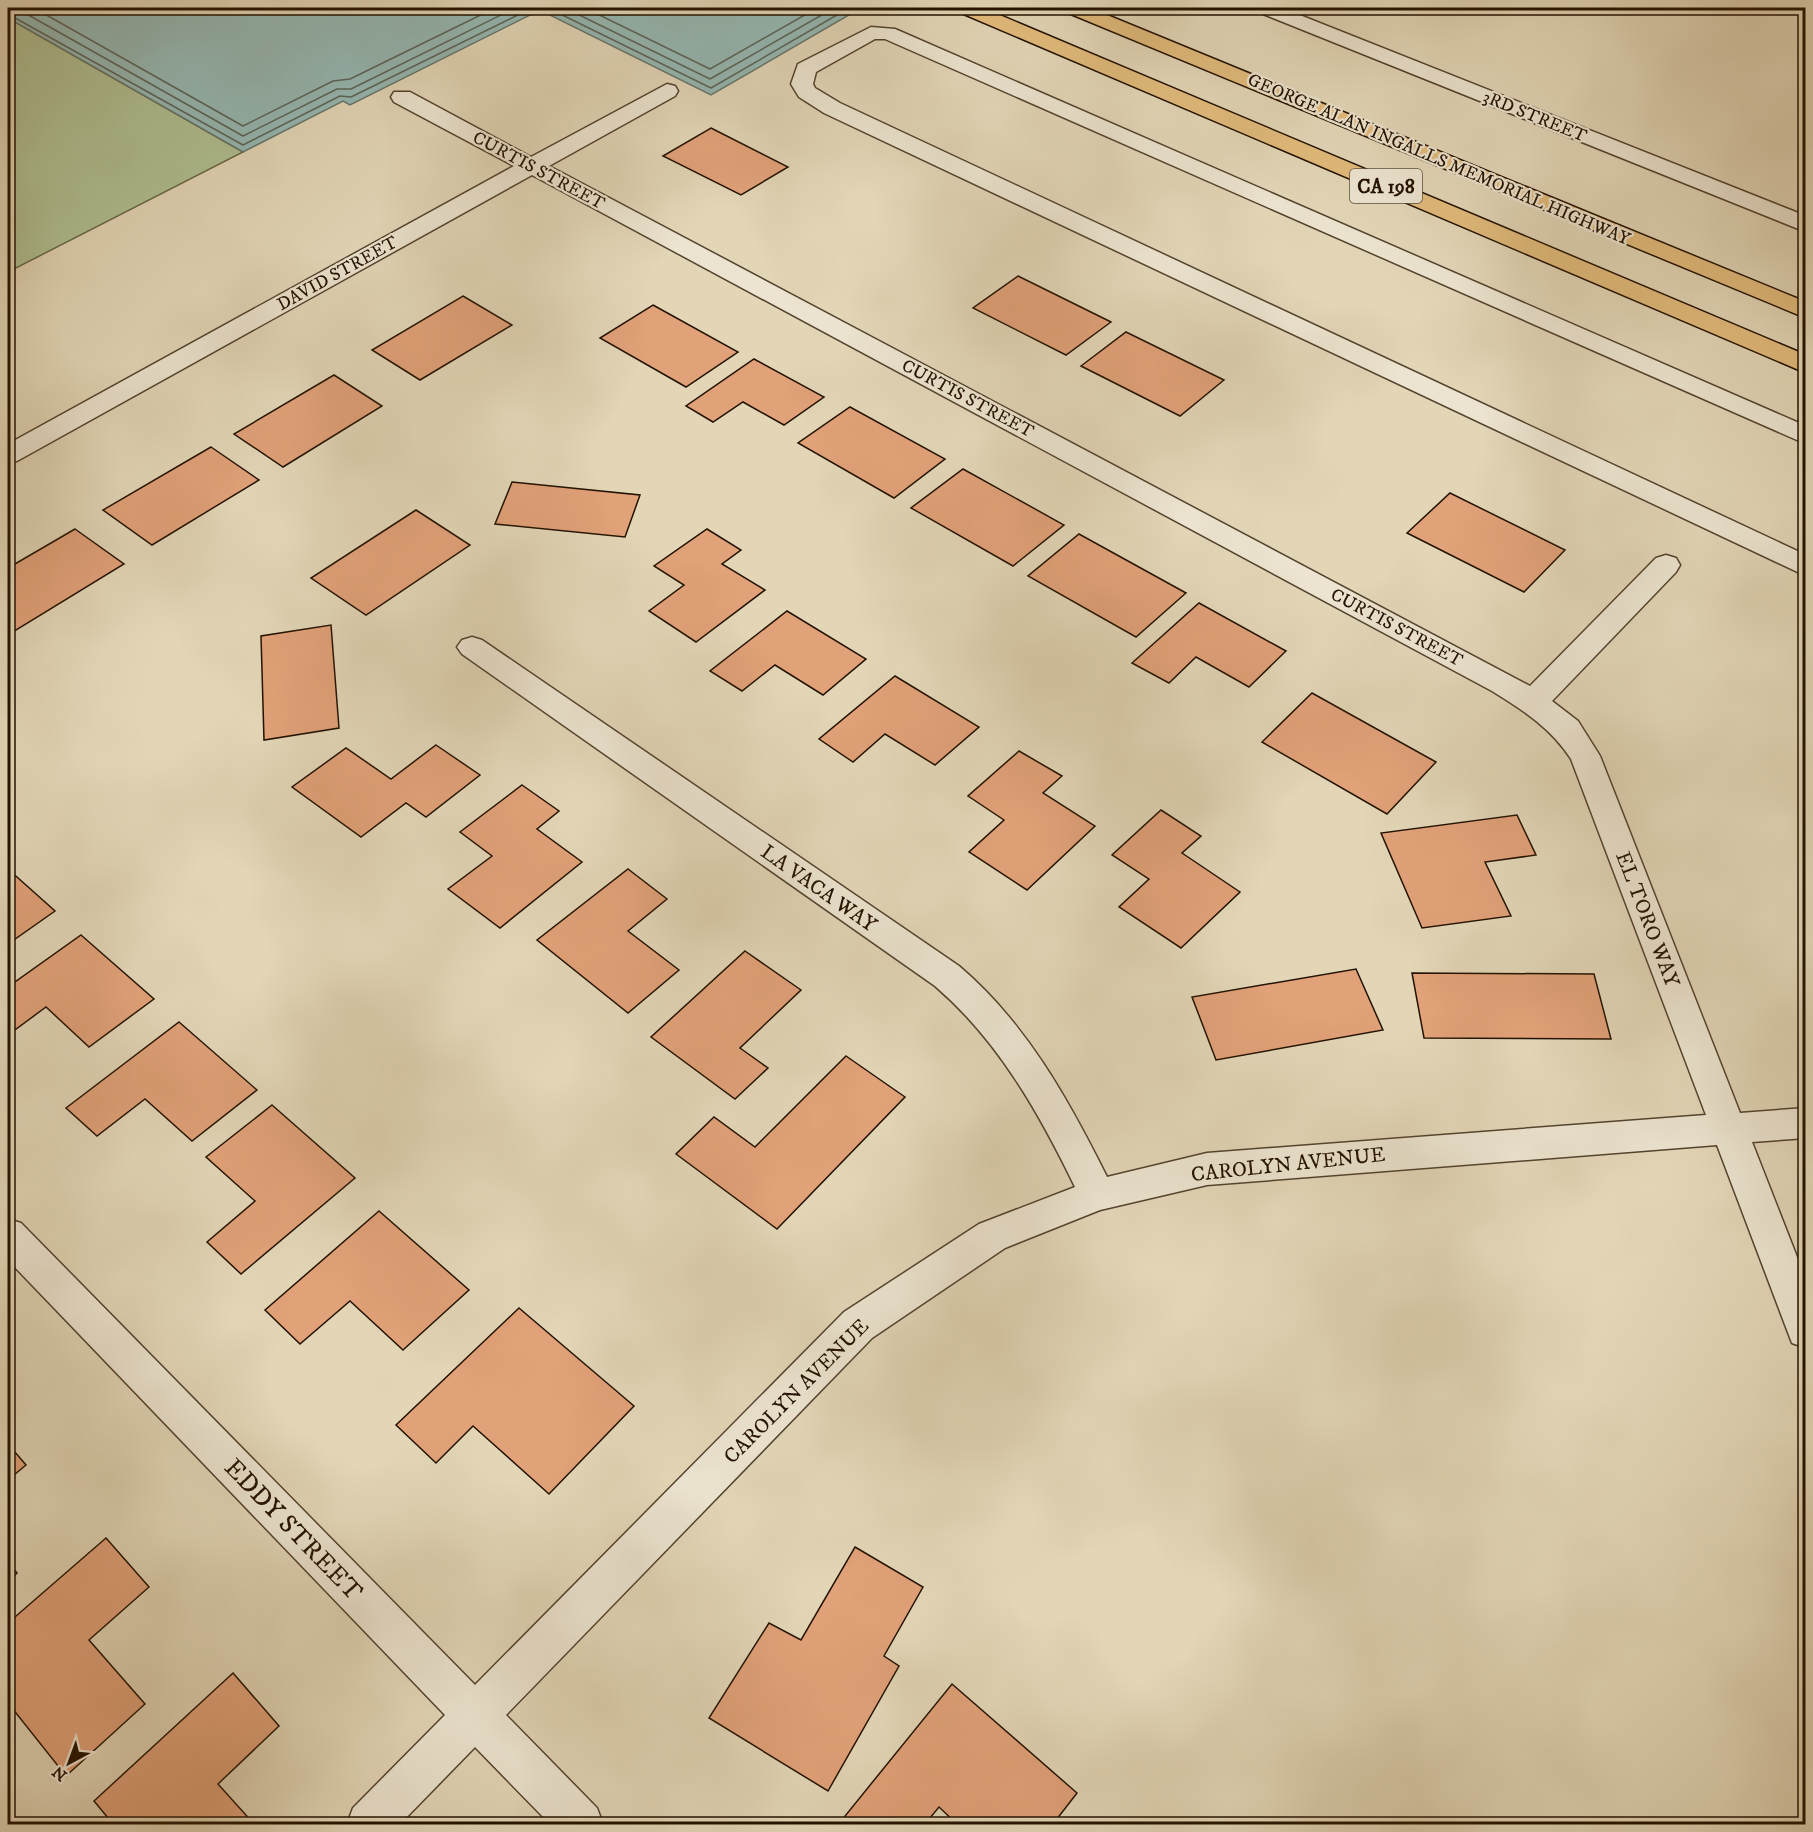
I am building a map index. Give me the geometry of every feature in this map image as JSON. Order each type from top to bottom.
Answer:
[{"type":"highway","name":"CA 198","points":[[966,8],[1806,365]]},
{"type":"highway","name":"GEORGE ALAN INGALLS MEMORIAL HIGHWAY","points":[[1073,8],[1806,311]]},
{"type":"street","name":"3RD STREET","points":[[1265,8],[1806,225]]},
{"type":"street","points":[[1806,436],[888,33],[871,33],[806,69],[801,84],[807,92],[831,108],[1806,567]]},
{"type":"street","name":"DAVID STREET","points":[[8,455],[667,92]]},
{"type":"street","name":"CURTIS STREET","points":[[402,97],[1503,683],[1533,702]]},
{"type":"street","points":[[1533,702],[1666,565]]},
{"type":"street","name":"LA VACA WAY","points":[[472,647],[947,976],[986,1012],[1022,1058],[1061,1122],[1097,1194]]},
{"type":"street","name":"EL TORO WAY","points":[[1533,702],[1567,729],[1585,756],[1806,1330]]},
{"type":"street","name":"CAROLYN AVENUE","points":[[369,1824],[858,1325],[992,1236],[1097,1194],[1207,1169],[1728,1127],[1806,1123]]},
{"type":"street","name":"EDDY STREET","points":[[8,1235],[581,1824]]},
{"type":"green space","points":[[8,18],[243,152],[8,272]]},
{"type":"water","points":[[8,8],[861,8],[711,95],[540,10],[350,105],[343,101],[243,152],[8,18]]},
{"type":"building","points":[[711,128],[788,167],[741,195],[663,156]]},
{"type":"building","points":[[1018,276],[1111,322],[1066,355],[973,308]]},
{"type":"building","points":[[463,296],[512,325],[420,380],[372,350]]},
{"type":"building","points":[[653,305],[738,352],[686,387],[600,338]]},
{"type":"building","points":[[1126,332],[1224,380],[1180,416],[1081,366]]},
{"type":"building","points":[[754,359],[824,397],[784,425],[743,402],[713,422],[686,406]]},
{"type":"building","points":[[334,375],[382,406],[283,467],[234,434]]},
{"type":"building","points":[[850,407],[945,459],[894,498],[798,443]]},
{"type":"building","points":[[211,447],[259,480],[152,545],[103,510]]},
{"type":"building","points":[[963,469],[1064,525],[1013,566],[911,508]]},
{"type":"building","points":[[512,482],[640,495],[625,537],[495,524]]},
{"type":"building","points":[[1450,493],[1565,550],[1524,592],[1407,533]]},
{"type":"building","points":[[416,510],[470,545],[366,615],[311,578]]},
{"type":"building","points":[[75,529],[124,564],[8,635],[8,568]]},
{"type":"building","points":[[707,529],[741,550],[722,564],[765,590],[696,642],[649,611],[684,585],[654,566]]},
{"type":"building","points":[[1079,534],[1186,593],[1136,637],[1028,576]]},
{"type":"building","points":[[1199,603],[1286,651],[1249,687],[1196,657],[1169,683],[1132,663]]},
{"type":"building","points":[[787,611],[866,659],[823,695],[775,665],[742,691],[710,671]]},
{"type":"building","points":[[331,625],[339,728],[264,740],[261,636]]},
{"type":"building","points":[[895,676],[979,727],[935,765],[885,734],[853,762],[819,739]]},
{"type":"building","points":[[1312,693],[1436,762],[1387,814],[1262,742]]},
{"type":"building","points":[[436,745],[480,775],[426,817],[406,803],[361,837],[292,787],[346,748],[391,779]]},
{"type":"building","points":[[1019,751],[1062,776],[1043,793],[1095,826],[1027,890],[969,852],[1004,820],[968,796]]},
{"type":"building","points":[[522,785],[559,811],[537,829],[582,862],[500,928],[448,889],[492,856],[460,832]]},
{"type":"building","points":[[1161,810],[1201,836],[1182,853],[1240,892],[1181,948],[1119,907],[1149,879],[1112,855]]},
{"type":"building","points":[[1517,815],[1536,855],[1485,862],[1511,916],[1422,928],[1381,833]]},
{"type":"building","points":[[8,869],[55,911],[8,944]]},
{"type":"building","points":[[628,869],[667,899],[628,931],[679,970],[628,1013],[537,940]]},
{"type":"building","points":[[81,935],[154,999],[89,1047],[46,1007],[8,1035],[8,987]]},
{"type":"building","points":[[745,951],[801,990],[740,1048],[768,1068],[735,1099],[651,1037]]},
{"type":"building","points":[[1356,969],[1383,1030],[1216,1060],[1192,997]]},
{"type":"building","points":[[1412,973],[1594,974],[1611,1039],[1424,1038]]},
{"type":"building","points":[[179,1022],[257,1090],[192,1141],[145,1099],[97,1136],[66,1108]]},
{"type":"building","points":[[846,1056],[905,1097],[777,1229],[676,1154],[714,1117],[755,1147]]},
{"type":"building","points":[[272,1105],[355,1178],[241,1274],[207,1242],[255,1201],[206,1157]]},
{"type":"building","points":[[379,1211],[469,1290],[403,1350],[350,1301],[300,1344],[265,1310]]},
{"type":"building","points":[[519,1308],[634,1406],[549,1494],[473,1426],[436,1463],[396,1425]]},
{"type":"building","points":[[8,1444],[26,1465],[8,1480]]},
{"type":"building","points":[[106,1538],[149,1587],[89,1640],[145,1704],[66,1776],[8,1703],[8,1623]]},
{"type":"building","points":[[855,1547],[923,1587],[884,1656],[899,1666],[828,1791],[709,1718],[769,1623],[801,1640]]},
{"type":"building","points":[[8,1562],[17,1573],[8,1582]]},
{"type":"building","points":[[233,1673],[279,1726],[218,1784],[254,1824],[113,1824],[94,1801]]},
{"type":"building","points":[[952,1684],[1077,1793],[1053,1824],[957,1824],[939,1807],[925,1824],[845,1824],[841,1821]]}]
